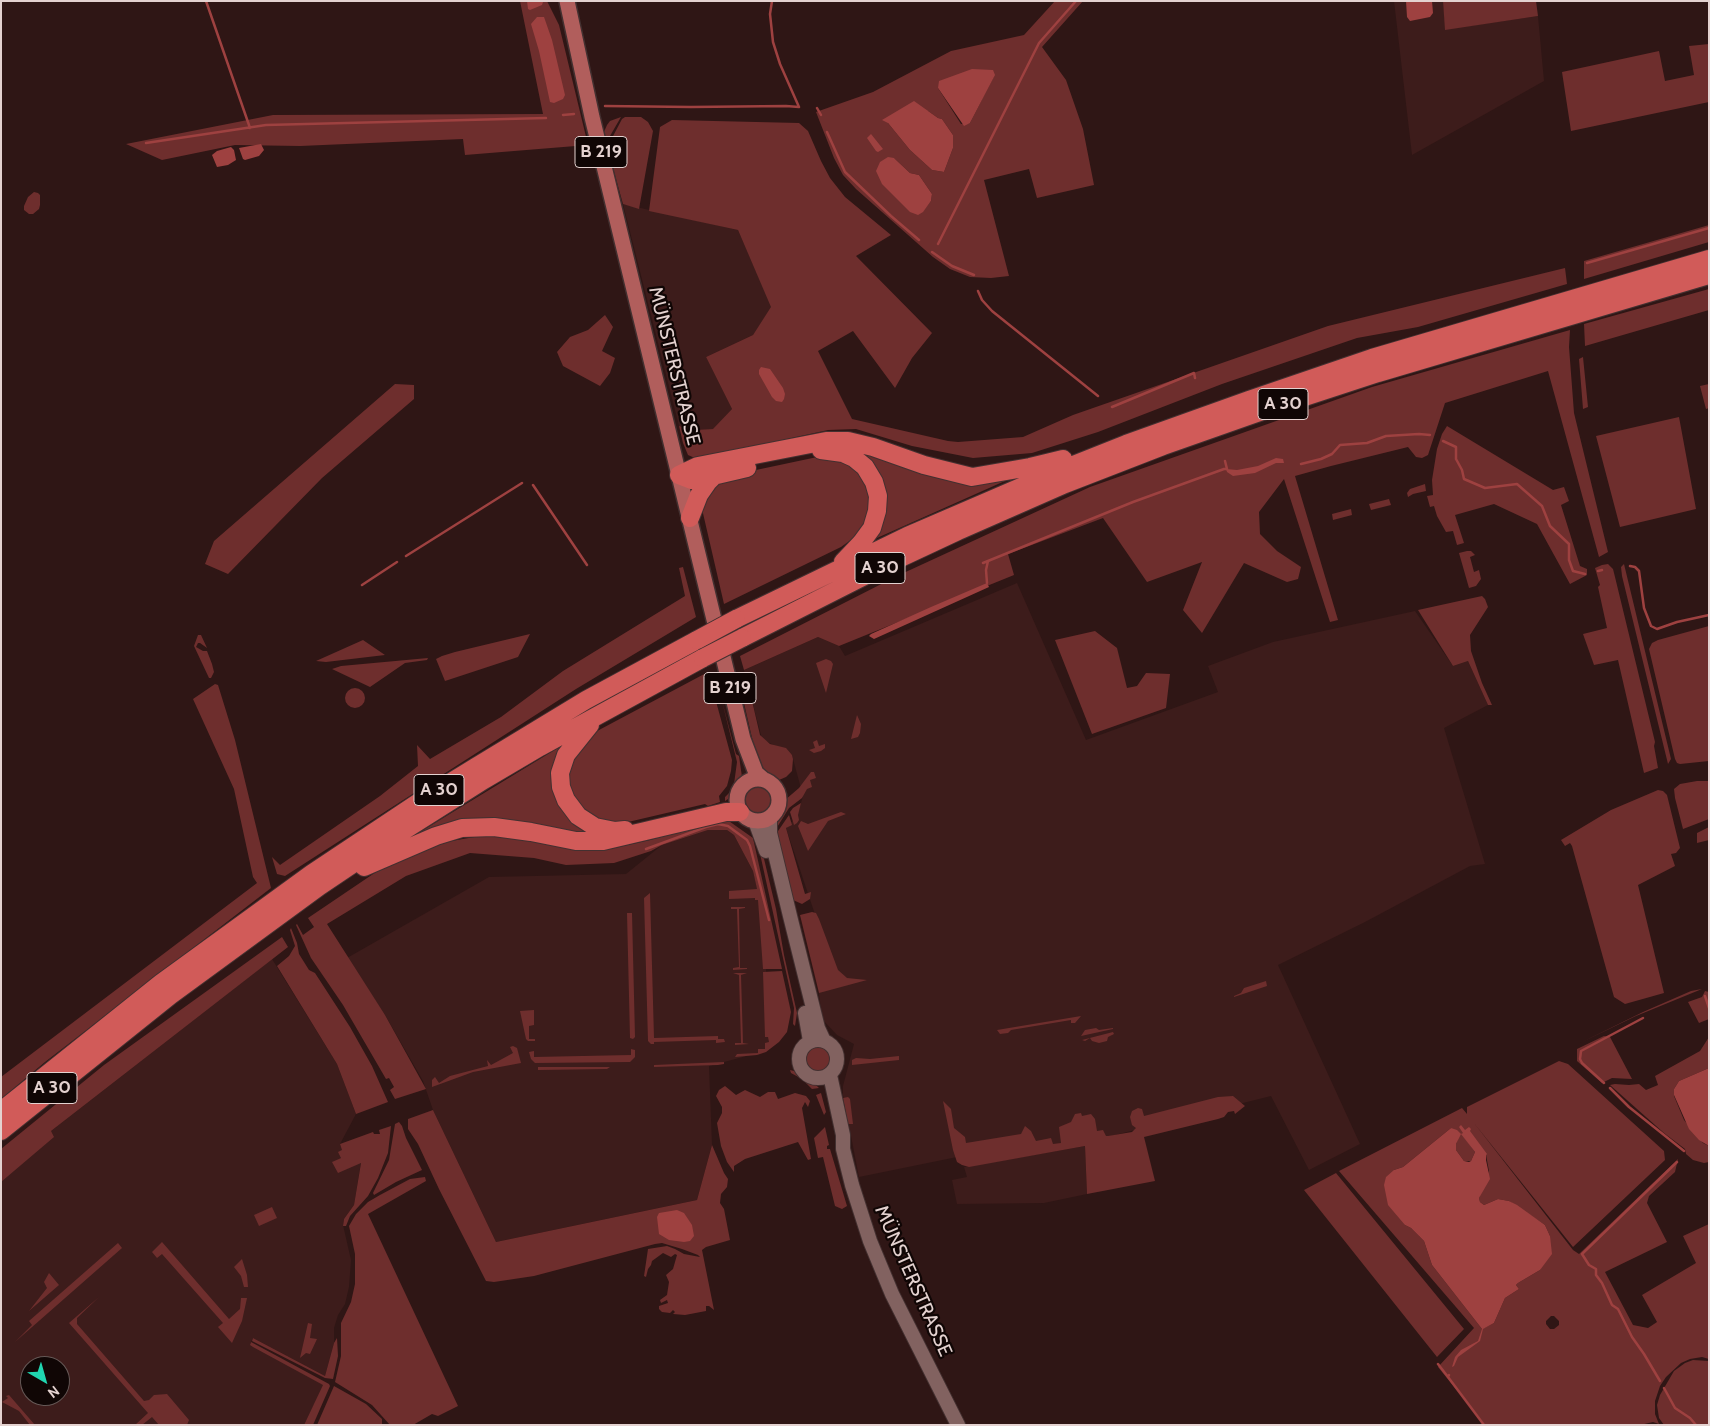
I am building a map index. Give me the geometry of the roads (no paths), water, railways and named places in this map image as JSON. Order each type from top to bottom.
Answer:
[{"type":"highway","name":"A 30","points":[[298,893],[320,886],[484,780],[704,658],[896,560],[1065,484],[1163,446],[1271,408],[1595,300],[1709,259]]},
{"type":"highway","name":"A 30","points":[[1595,300],[1709,276]]},
{"type":"highway","name":"A 30","points":[[1,1111],[161,983],[270,913],[383,825],[586,700],[736,618],[835,570],[1058,470],[1249,400],[1372,358],[1552,313]]},
{"type":"highway","points":[[680,475],[698,466],[826,441],[848,441],[873,447],[924,465],[972,477],[1030,467],[1067,458],[1108,452]]},
{"type":"highway","points":[[680,475],[692,480],[822,450],[843,452],[854,458],[865,467],[874,482],[878,496],[878,511],[872,528],[861,543],[835,570]]},
{"type":"highway","points":[[690,518],[699,495],[715,475]]},
{"type":"highway","points":[[600,714],[576,740],[566,755],[560,773],[561,787],[566,800],[578,816],[595,827],[615,831],[635,829],[692,814],[738,806]]},
{"type":"highway","points":[[320,886],[436,836],[462,828],[494,827],[576,841],[603,841],[726,812],[738,806]]},
{"type":"highway","name":"A 30","points":[[1,1131],[270,913]]},
{"type":"main road","name":"MÜNSTERSTRASSE","points":[[567,1],[592,118],[743,739],[756,773],[763,779]]},
{"type":"main road","name":"MÜNSTERSTRASSE","points":[[743,739],[745,783]]},
{"type":"main road","points":[[763,779],[773,785],[779,798],[777,809],[762,820],[749,820],[738,806],[737,793],[745,783],[750,780],[763,779]]},
{"type":"main road","points":[[762,820],[770,833],[818,1028],[817,1041],[832,1046],[837,1056],[836,1066],[824,1077]]},
{"type":"main road","name":"MÜNSTERSTRASSE","points":[[817,1041],[801,1050],[798,1062],[807,1076],[824,1077],[823,1089],[870,1241],[892,1294],[958,1425]]},
{"type":"waterway","points":[[206,1],[250,128]]},
{"type":"waterway","points":[[772,1],[770,14],[773,42],[780,64],[799,107]]},
{"type":"waterway","points":[[938,244],[1039,43],[1076,1]]},
{"type":"waterway","points":[[605,106],[799,107]]},
{"type":"waterway","points":[[817,108],[821,115]]},
{"type":"waterway","points":[[563,115],[574,114]]},
{"type":"waterway","points":[[146,143],[266,125],[546,118]]},
{"type":"waterway","points":[[827,132],[845,172],[919,240]]},
{"type":"waterway","points":[[1587,263],[1709,228]]},
{"type":"waterway","points":[[932,252],[952,266],[974,275]]},
{"type":"waterway","points":[[978,291],[982,300],[992,311],[1098,396]]},
{"type":"waterway","points":[[1112,407],[1194,373],[1195,378]]},
{"type":"waterway","points":[[1301,464],[1332,454],[1340,445],[1367,443],[1386,436],[1430,435]]},
{"type":"waterway","points":[[1443,441],[1456,447],[1456,459],[1464,479],[1485,488],[1517,484],[1542,506],[1550,526],[1569,544],[1569,560],[1573,571],[1585,574]]},
{"type":"waterway","points":[[1225,461],[1227,469]]},
{"type":"waterway","points":[[983,563],[1133,502],[1227,469]]},
{"type":"waterway","points":[[406,556],[522,483]]},
{"type":"waterway","points":[[533,485],[587,565]]},
{"type":"waterway","points":[[987,583],[986,570],[988,561]]},
{"type":"waterway","points":[[362,585],[397,562]]},
{"type":"waterway","points":[[1630,566],[1635,567],[1639,571],[1644,608],[1651,626],[1657,629],[1677,622],[1709,615]]},
{"type":"waterway","points":[[1598,571],[1602,570]]},
{"type":"waterway","points":[[646,849],[706,827],[718,824],[728,826],[747,840],[750,846],[769,920]]},
{"type":"waterway","points":[[1705,996],[1709,1008]]},
{"type":"waterway","points":[[1604,1083],[1582,1063],[1580,1059],[1581,1051],[1643,1018]]},
{"type":"waterway","points":[[1610,1088],[1629,1107],[1684,1151]]},
{"type":"waterway","points":[[1660,1381],[1632,1337],[1618,1309],[1612,1305],[1602,1283],[1596,1275],[1596,1269],[1589,1265],[1582,1254],[1677,1162]]},
{"type":"waterway","points":[[1438,1364],[1448,1377]]},
{"type":"waterway","points":[[1449,1375],[1448,1377],[1484,1425]]},
{"type":"waterway","points":[[1664,1388],[1675,1408],[1690,1418],[1696,1425]]}]
